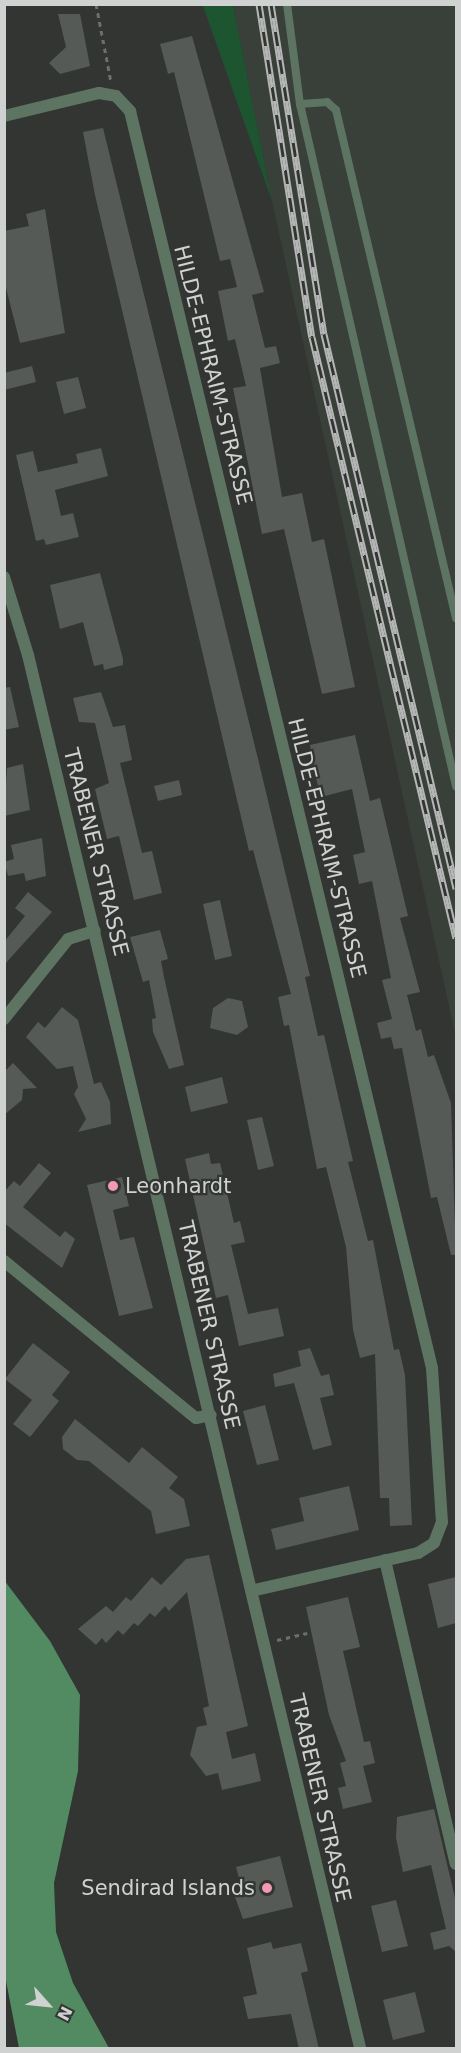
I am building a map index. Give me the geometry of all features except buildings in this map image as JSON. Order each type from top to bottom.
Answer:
[{"type":"street","name":"HILDE-EPHRAIM-STRASSE","points":[[4,116],[99,93],[116,96],[130,111],[432,1368],[440,1534],[426,1550],[251,1591]]},
{"type":"street","name":"TRABENER STRASSE","points":[[4,577],[9,620],[28,655],[211,1415],[360,2049]]},
{"type":"street","points":[[4,1019],[68,939],[95,931]]},
{"type":"street","points":[[4,1261],[196,1418],[211,1415]]},
{"type":"street","points":[[385,1560],[456,1864]]},
{"type":"lane","points":[[287,4],[300,104],[456,786]]},
{"type":"lane","points":[[300,104],[327,102],[336,110],[456,618]]},
{"type":"path","points":[[96,4],[112,79]]},
{"type":"path","points":[[277,1641],[307,1633]]},
{"type":"shaded area","points":[[104,5],[233,5],[272,201],[203,6]]},
{"type":"shaded area","points":[[233,5],[456,5],[456,1038],[272,201]]},
{"type":"shaded area","points":[[4,1580],[50,1641],[80,1695],[78,1771],[54,1883],[56,1932],[73,1983],[109,2048],[19,2048],[6,1981]]},
{"type":"railway","points":[[259,4],[312,337],[456,938]]},
{"type":"railway","points":[[271,4],[324,334],[456,888]]},
{"type":"place","name":"Leonhardt","points":[[113,1186]]},
{"type":"place","name":"Sendirad Islands","points":[[267,1888]]}]
